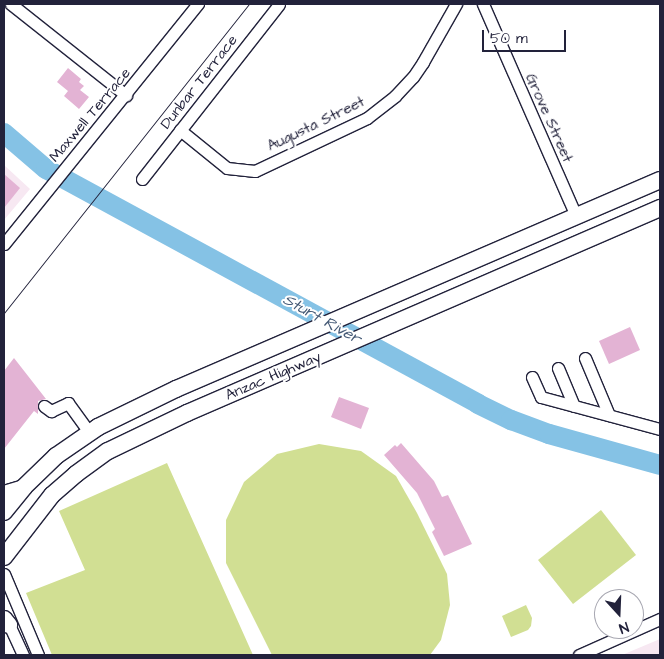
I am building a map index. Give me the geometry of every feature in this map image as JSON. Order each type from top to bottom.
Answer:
[{"type":"highway","name":"Anzac Highway","points":[[4,512],[24,487],[56,456],[90,433],[176,390],[660,180]]},
{"type":"highway","name":"Anzac Highway","points":[[4,557],[52,495],[76,474],[108,451],[187,413],[660,208]]},
{"type":"highway","points":[[576,216],[586,226],[592,227],[620,216],[645,215]]},
{"type":"highway","points":[[552,227],[564,234],[575,245]]},
{"type":"highway","points":[[176,390],[187,413]]},
{"type":"main road","points":[[4,493],[24,487]]},
{"type":"street","points":[[11,4],[126,96]]},
{"type":"street","name":"Maxwell Terrace","points":[[4,244],[48,188],[126,96],[198,4]]},
{"type":"street","name":"Dunbar Terrace","points":[[142,179],[279,4]]},
{"type":"street","name":"Augusta Street","points":[[180,130],[228,168],[255,171],[367,118],[396,96],[423,62],[456,4]]},
{"type":"street","name":"Grove Street","points":[[483,4],[576,216]]},
{"type":"street","points":[[585,358],[609,415]]},
{"type":"street","points":[[558,368],[574,406]]},
{"type":"street","points":[[532,377],[540,397],[660,428]]},
{"type":"street","points":[[44,406],[50,411],[68,403],[90,433]]},
{"type":"street","points":[[4,574],[38,655]]},
{"type":"street","points":[[5,619],[23,655]]},
{"type":"street","points":[[579,655],[660,619]]},
{"type":"shaded area","points":[[4,165],[30,189],[4,220]]},
{"type":"shaded area","points":[[660,639],[660,655],[622,655]]},
{"type":"green space","points":[[319,444],[361,451],[396,476],[417,513],[447,574],[450,605],[441,640],[430,655],[272,655],[226,563],[226,520],[244,482],[277,454]]},
{"type":"green space","points":[[167,463],[253,655],[52,655],[26,593],[85,570],[59,511]]},
{"type":"green space","points":[[601,510],[636,555],[573,604],[538,560]]},
{"type":"green space","points":[[526,605],[532,618],[531,626],[528,630],[511,637],[502,616]]},
{"type":"building","points":[[68,68],[81,79],[79,82],[84,86],[80,90],[89,97],[79,109],[64,96],[68,91],[57,82]]},
{"type":"building","points":[[4,174],[20,188],[4,208]]},
{"type":"building","points":[[630,327],[640,350],[609,364],[599,341]]},
{"type":"building","points":[[14,358],[46,399],[38,401],[38,414],[34,411],[4,449],[4,371]]},
{"type":"building","points":[[339,397],[369,408],[361,429],[331,417]]},
{"type":"building","points":[[401,443],[434,481],[442,497],[448,495],[472,544],[444,556],[432,532],[435,529],[417,493],[384,455],[395,445],[397,447]]},
{"type":"waterway","name":"Sturt River","points":[[4,133],[46,169],[478,404],[511,420],[549,434],[660,465]]},
{"type":"tram line","points":[[4,313],[249,4]]}]
